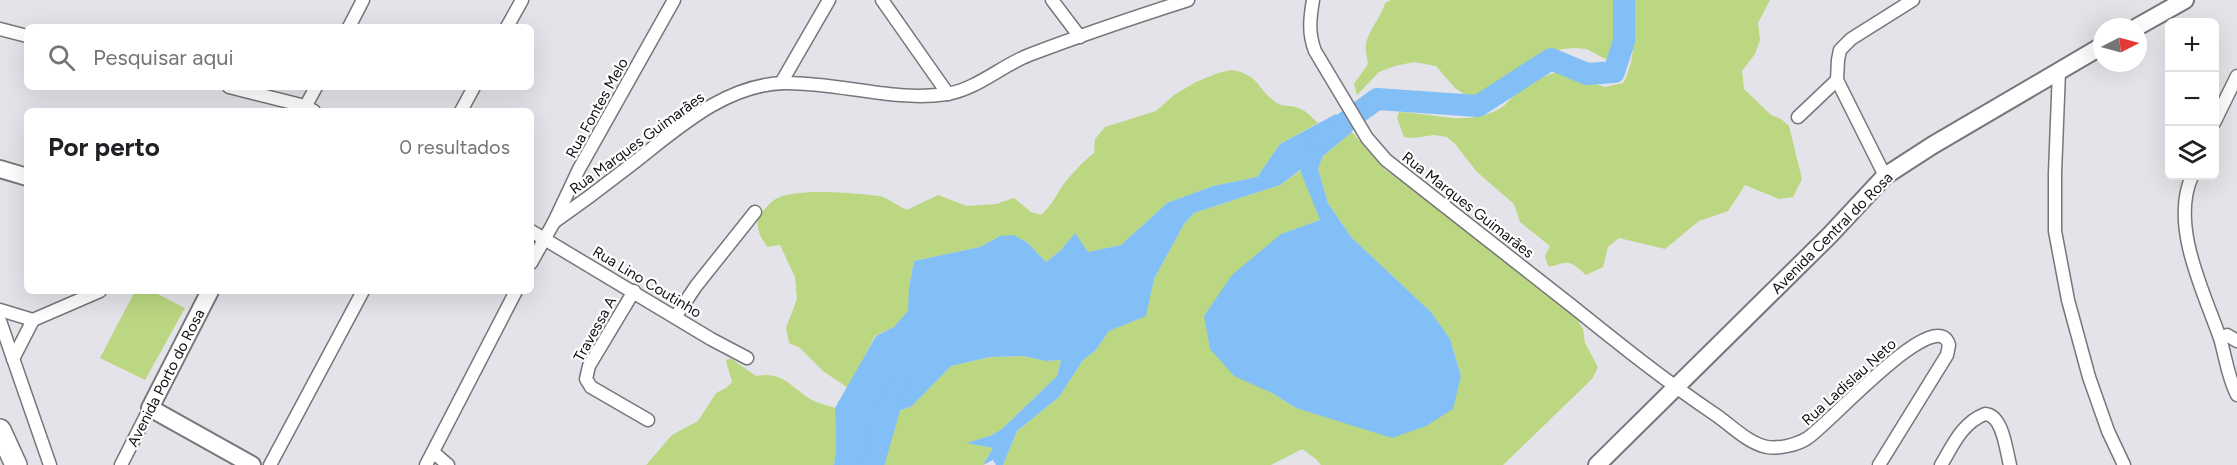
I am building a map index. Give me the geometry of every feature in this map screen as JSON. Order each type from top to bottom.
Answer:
[{"type":"highway","points":[[0,430],[16,465]]},
{"type":"street","points":[[351,24],[363,0]]},
{"type":"street","points":[[509,24],[522,0]]},
{"type":"street","name":"Rua Fontes Melo","points":[[534,257],[554,222],[579,169],[674,0]]},
{"type":"street","points":[[781,83],[829,0]]},
{"type":"street","points":[[882,0],[948,94]]},
{"type":"street","points":[[1052,0],[1080,37]]},
{"type":"street","name":"Rua Marques Guimarães","points":[[554,222],[704,109],[737,94],[781,83],[916,96],[948,94],[981,82],[1001,68],[1027,56],[1188,0]]},
{"type":"street","name":"Rua Marques Guimarães","points":[[1313,0],[1310,22],[1311,39],[1315,51],[1373,146],[1386,160],[1675,388]]},
{"type":"street","points":[[1886,176],[1837,80],[1840,50],[1844,45],[1913,0]]},
{"type":"street","points":[[2147,21],[2185,0]]},
{"type":"street","points":[[0,29],[24,35]]},
{"type":"street","name":"Avenida Central do Rosa","points":[[1597,465],[1830,235],[1886,176],[1933,145],[2093,51]]},
{"type":"street","points":[[2059,71],[2055,231],[2068,300],[2089,377],[2120,463]]},
{"type":"street","points":[[2219,113],[2237,76]]},
{"type":"street","points":[[1798,117],[1837,80]]},
{"type":"street","points":[[240,90],[304,108]]},
{"type":"street","points":[[308,108],[315,90]]},
{"type":"street","points":[[463,108],[472,90]]},
{"type":"street","points":[[0,169],[24,176]]},
{"type":"street","points":[[2190,180],[2184,208],[2186,231],[2200,284],[2220,339],[2226,369],[2237,396]]},
{"type":"street","points":[[676,316],[696,286],[755,212]]},
{"type":"street","name":"Rua Lino Coutinho","points":[[534,233],[711,339],[747,358]]},
{"type":"street","name":"Travessa A","points":[[633,291],[589,366],[586,379],[591,387],[648,420]]},
{"type":"street","points":[[13,359],[33,320],[93,294]]},
{"type":"street","name":"Avenida Porto do Rosa","points":[[121,465],[208,294]]},
{"type":"street","points":[[270,465],[361,294]]},
{"type":"street","points":[[426,465],[514,294]]},
{"type":"street","points":[[0,310],[33,320]]},
{"type":"street","points":[[0,321],[50,465]]},
{"type":"street","name":"Rua Ladislau Neto","points":[[1675,388],[1752,441],[1766,447],[1778,447],[1807,439],[1896,357],[1924,339],[1941,335],[1945,337],[1949,345],[1947,355],[1879,465]]},
{"type":"street","points":[[150,408],[252,465]]},
{"type":"street","points":[[1941,465],[1965,427],[1974,418],[1985,414],[1995,417],[2000,423],[2010,465]]},
{"type":"street","points":[[433,452],[448,465]]},
{"type":"green space","points":[[1391,0],[1619,0],[1621,33],[1617,48],[1605,59],[1587,49],[1575,48],[1540,55],[1532,58],[1514,76],[1470,98],[1455,88],[1436,66],[1414,62],[1379,72],[1357,95],[1354,84],[1368,64],[1366,44],[1385,3]]},
{"type":"green space","points":[[1633,0],[1770,0],[1758,23],[1760,40],[1755,54],[1742,71],[1744,89],[1771,115],[1781,119],[1789,126],[1802,179],[1793,197],[1779,199],[1745,185],[1728,211],[1699,221],[1665,249],[1619,238],[1608,247],[1603,267],[1586,275],[1570,263],[1548,266],[1545,256],[1550,246],[1520,222],[1514,204],[1477,172],[1455,144],[1447,137],[1434,135],[1404,137],[1397,118],[1399,112],[1449,118],[1487,114],[1502,107],[1523,87],[1556,72],[1605,87],[1623,83],[1632,54]]},
{"type":"green space","points":[[1231,70],[1248,75],[1277,103],[1302,110],[1318,123],[1280,144],[1257,177],[1213,186],[1167,203],[1121,245],[1088,252],[1075,234],[1046,262],[1027,242],[1000,236],[980,247],[914,261],[909,287],[909,311],[894,327],[875,336],[848,388],[823,371],[800,348],[789,343],[786,328],[797,299],[795,277],[780,245],[767,247],[758,228],[760,215],[774,200],[795,193],[855,194],[882,197],[907,210],[938,195],[967,206],[996,204],[1014,198],[1031,212],[1041,215],[1050,206],[1068,178],[1094,153],[1095,139],[1105,127],[1156,111],[1174,95],[1196,82]]},
{"type":"green space","points":[[1352,132],[1384,169],[1420,194],[1574,315],[1583,329],[1585,343],[1598,367],[1592,379],[1503,465],[1321,465],[1302,449],[1271,465],[1003,465],[1017,431],[1059,397],[1083,360],[1095,351],[1109,331],[1145,316],[1154,279],[1184,224],[1194,213],[1280,185],[1301,170],[1320,220],[1281,234],[1272,393],[1296,408],[1364,428],[1461,376],[1450,339],[1431,312],[1351,237],[1328,203],[1318,169],[1323,156]]},
{"type":"green space","points":[[133,294],[158,294],[185,308],[145,380],[100,358]]},
{"type":"green space","points":[[1023,356],[1046,361],[1061,360],[1057,376],[1002,429],[990,436],[967,443],[993,448],[983,465],[879,465],[872,441],[876,420],[912,406],[951,366],[990,357]]},
{"type":"green space","points":[[730,358],[756,376],[766,375],[780,378],[812,400],[835,408],[834,465],[646,465],[672,435],[698,421],[716,393],[732,382],[726,361]]},
{"type":"water","points":[[1336,114],[1352,132],[1323,156],[1318,169],[1328,203],[1351,237],[1431,312],[1450,339],[1461,376],[1453,409],[1426,426],[1392,438],[1296,408],[1272,393],[1234,376],[1210,349],[1204,316],[1232,275],[1281,234],[1320,220],[1300,170],[1280,185],[1194,213],[1184,224],[1154,279],[1146,316],[1109,331],[1095,351],[1083,360],[1059,397],[1017,431],[1003,465],[996,465],[993,460],[983,465],[993,448],[966,443],[990,436],[1002,429],[1057,376],[1061,360],[1046,361],[1023,356],[990,357],[951,366],[912,406],[876,420],[872,441],[879,465],[834,465],[835,408],[876,336],[894,327],[908,311],[909,287],[914,261],[980,247],[1000,236],[1013,235],[1027,242],[1046,262],[1061,250],[1075,233],[1088,252],[1121,245],[1167,203],[1213,186],[1257,177],[1280,144]]},
{"type":"waterway","points":[[1320,141],[1377,99],[1478,106],[1551,59],[1587,74],[1614,72],[1624,41],[1624,0]]},
{"type":"waterway","points":[[873,465],[894,392],[898,387]]}]
